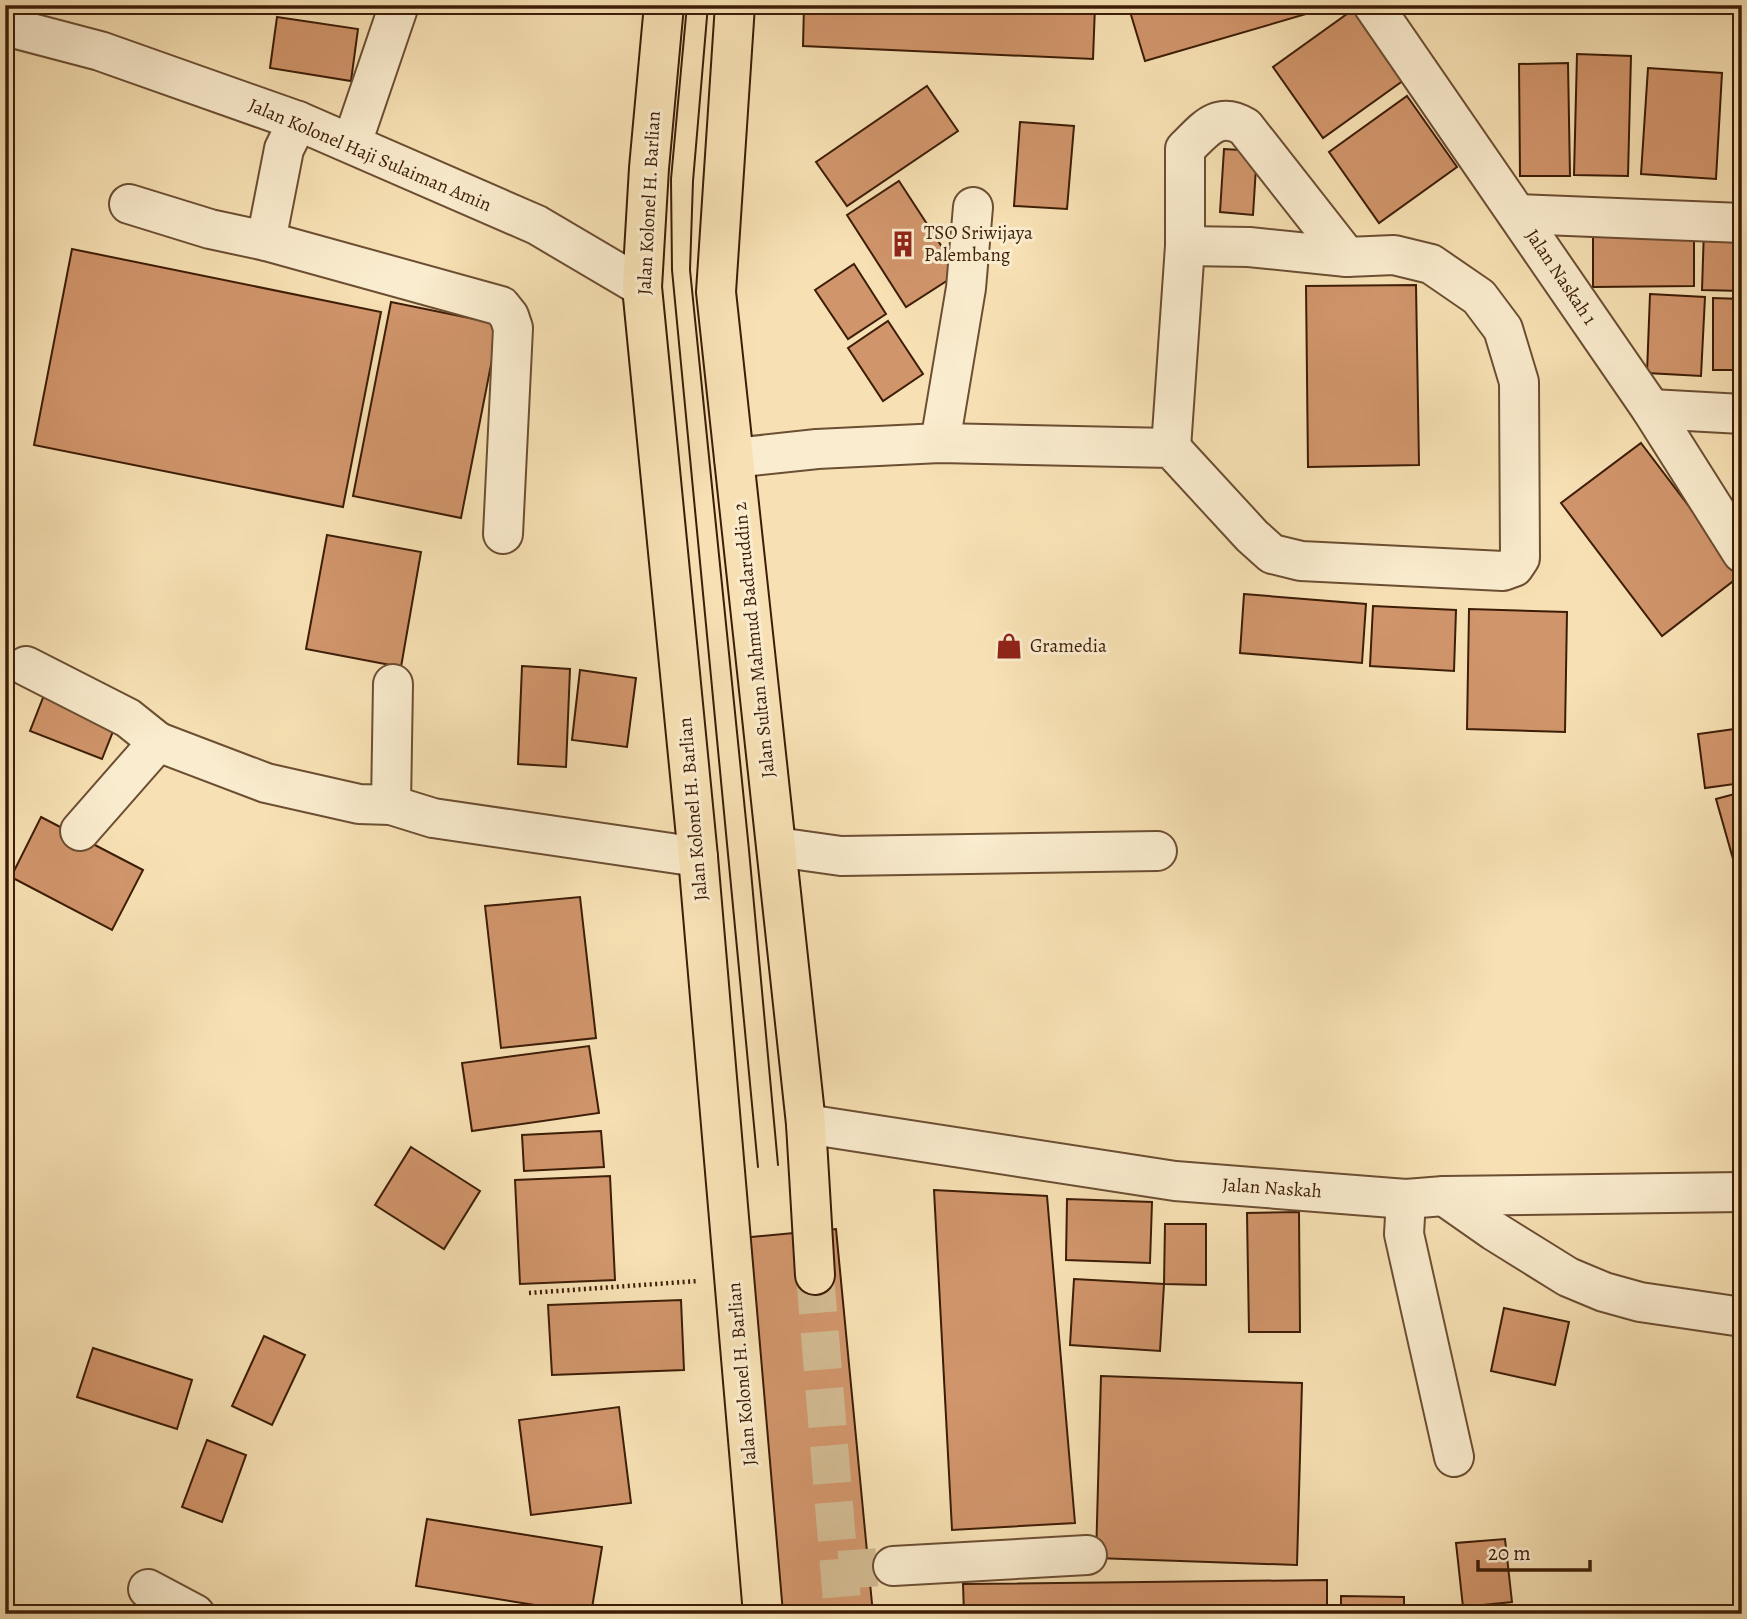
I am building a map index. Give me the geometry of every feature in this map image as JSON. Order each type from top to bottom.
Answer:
[{"type":"highway","name":"Jalan Kolonel H. Barlian","points":[[664,5],[649,168],[642,287],[698,857],[763,1614]]},
{"type":"highway","name":"Jalan Sultan Mahmud Badaruddin 2","points":[[735,5],[716,292],[806,1124],[815,1275]]},
{"type":"street","points":[[352,143],[399,5]]},
{"type":"street","name":"Jalan Naskah 1","points":[[1373,5],[1651,409],[1742,553]]},
{"type":"street","name":"Jalan Kolonel Haji Sulaiman Amin","points":[[5,26],[100,51],[298,121],[352,143],[537,225],[642,287]]},
{"type":"street","points":[[266,241],[284,149],[298,121]]},
{"type":"street","points":[[1171,448],[1185,246],[1185,149],[1209,125],[1218,121],[1235,121],[1245,127],[1347,257]]},
{"type":"street","points":[[129,204],[210,229],[266,241],[501,306],[509,316],[513,328],[503,534]]},
{"type":"street","points":[[940,443],[966,288],[973,207]]},
{"type":"street","points":[[1518,214],[1742,223]]},
{"type":"street","points":[[734,458],[817,449],[940,443],[1171,448],[1272,554],[1301,561],[1503,572],[1514,567],[1520,558],[1519,382],[1503,328],[1479,297],[1431,264],[1394,255],[1347,257],[1249,247],[1185,246]]},
{"type":"street","points":[[1651,409],[1742,414]]},
{"type":"street","points":[[26,666],[128,718],[158,742],[266,783],[359,804],[391,805],[433,818],[698,857]]},
{"type":"street","points":[[391,805],[393,684]]},
{"type":"street","points":[[80,831],[158,742]]},
{"type":"street","points":[[777,847],[841,856],[1157,851]]},
{"type":"street","name":"Jalan Naskah","points":[[806,1124],[1175,1181],[1406,1199],[1444,1196],[1742,1192]]},
{"type":"street","points":[[1444,1196],[1568,1278],[1640,1302],[1742,1317]]},
{"type":"street","points":[[1406,1199],[1404,1234],[1454,1457]]},
{"type":"street","points":[[893,1566],[1087,1555]]},
{"type":"street","points":[[148,1588],[189,1610]]},
{"type":"path","points":[[529,1293],[734,1278]]},
{"type":"building","points":[[804,5],[1095,6],[1093,59],[803,46]]},
{"type":"building","points":[[1128,5],[1330,5],[1330,7],[1145,61]]},
{"type":"building","points":[[1354,9],[1404,80],[1323,138],[1273,67]]},
{"type":"building","points":[[277,17],[358,29],[351,81],[270,68]]},
{"type":"building","points":[[1577,54],[1631,56],[1628,176],[1574,175]]},
{"type":"building","points":[[1568,63],[1570,176],[1520,176],[1519,64]]},
{"type":"building","points":[[1648,68],[1722,73],[1716,179],[1641,174]]},
{"type":"building","points":[[927,86],[958,131],[847,206],[816,162]]},
{"type":"building","points":[[1407,96],[1457,167],[1379,223],[1329,152]]},
{"type":"building","points":[[1742,98],[1742,141],[1733,139]]},
{"type":"building","points":[[1020,122],[1074,126],[1067,209],[1014,206]]},
{"type":"building","points":[[1224,149],[1257,151],[1253,215],[1220,212]]},
{"type":"building","name":"TSO Sriwijaya Palembang","points":[[899,181],[959,273],[906,307],[847,215]]},
{"type":"building","points":[[1704,229],[1742,229],[1742,291],[1702,290]]},
{"type":"building","points":[[1593,231],[1694,231],[1694,286],[1593,287]]},
{"type":"building","points":[[72,249],[381,312],[343,507],[34,445]]},
{"type":"building","points":[[854,264],[886,314],[848,339],[815,290]]},
{"type":"building","points":[[1416,285],[1419,465],[1308,467],[1306,286]]},
{"type":"building","points":[[1650,294],[1705,297],[1701,376],[1647,373]]},
{"type":"building","points":[[1713,298],[1742,299],[1742,370],[1713,370]]},
{"type":"building","points":[[391,302],[499,324],[461,518],[353,496]]},
{"type":"building","points":[[888,321],[923,374],[883,401],[848,348]]},
{"type":"building","points":[[1641,443],[1741,575],[1662,636],[1561,503]]},
{"type":"building","points":[[1742,456],[1742,513],[1739,514],[1735,457]]},
{"type":"building","points":[[327,535],[421,552],[401,667],[306,649]]},
{"type":"building","points":[[1244,594],[1366,604],[1362,663],[1240,653]]},
{"type":"building","points":[[1373,606],[1456,610],[1454,671],[1370,666]]},
{"type":"building","points":[[1469,609],[1567,612],[1565,732],[1467,729]]},
{"type":"building","points":[[522,666],[570,669],[566,767],[518,764]]},
{"type":"building","points":[[580,670],[636,678],[627,747],[572,740]]},
{"type":"building","points":[[46,690],[118,719],[102,759],[30,731]]},
{"type":"building","points":[[1742,728],[1742,783],[1705,788],[1698,734]]},
{"type":"building","points":[[1742,792],[1742,872],[1737,873],[1716,799]]},
{"type":"building","points":[[41,817],[143,870],[112,930],[11,877]]},
{"type":"building","points":[[580,897],[596,1038],[501,1048],[485,906]]},
{"type":"building","points":[[589,1046],[599,1113],[472,1131],[462,1063]]},
{"type":"building","points":[[601,1131],[604,1167],[524,1171],[522,1135]]},
{"type":"building","points":[[411,1147],[480,1191],[444,1249],[375,1205]]},
{"type":"building","points":[[610,1176],[615,1280],[520,1284],[515,1180]]},
{"type":"building","points":[[934,1190],[1047,1196],[1075,1523],[952,1530]]},
{"type":"building","points":[[1067,1199],[1152,1202],[1150,1263],[1066,1260]]},
{"type":"building","points":[[1299,1212],[1300,1332],[1249,1332],[1247,1213]]},
{"type":"building","points":[[1165,1224],[1206,1224],[1206,1285],[1164,1284]]},
{"type":"building","points":[[836,1229],[873,1614],[768,1614],[731,1239]]},
{"type":"building","points":[[1074,1279],[1164,1284],[1160,1351],[1070,1345]]},
{"type":"building","points":[[681,1300],[684,1370],[552,1375],[548,1305]]},
{"type":"building","points":[[1504,1308],[1569,1322],[1555,1385],[1491,1371]]},
{"type":"building","points":[[264,1336],[305,1355],[272,1425],[232,1406]]},
{"type":"building","points":[[93,1348],[192,1380],[177,1429],[77,1397]]},
{"type":"building","points":[[1101,1376],[1302,1383],[1297,1565],[1096,1558]]},
{"type":"building","points":[[619,1407],[631,1503],[531,1515],[519,1420]]},
{"type":"building","points":[[207,1440],[246,1455],[222,1522],[182,1507]]},
{"type":"building","points":[[427,1519],[602,1547],[591,1614],[416,1586]]},
{"type":"building","points":[[1505,1539],[1512,1602],[1463,1607],[1456,1543]]},
{"type":"building","points":[[1327,1580],[1327,1614],[964,1614],[963,1584]]},
{"type":"building","points":[[1341,1596],[1404,1597],[1404,1614],[1341,1614]]},
{"type":"tunnel","points":[[815,1275],[843,1614]]},
{"type":"tunnel","points":[[839,1570],[893,1566]]},
{"type":"tram line","points":[[687,5],[671,179],[672,270],[758,1167]]},
{"type":"tram line","points":[[708,5],[693,181],[690,270],[778,1165]]},
{"type":"place","name":"TSO Sriwijaya Palembang","points":[[903,244]]},
{"type":"place","name":"Gramedia","points":[[1009,646]]}]
